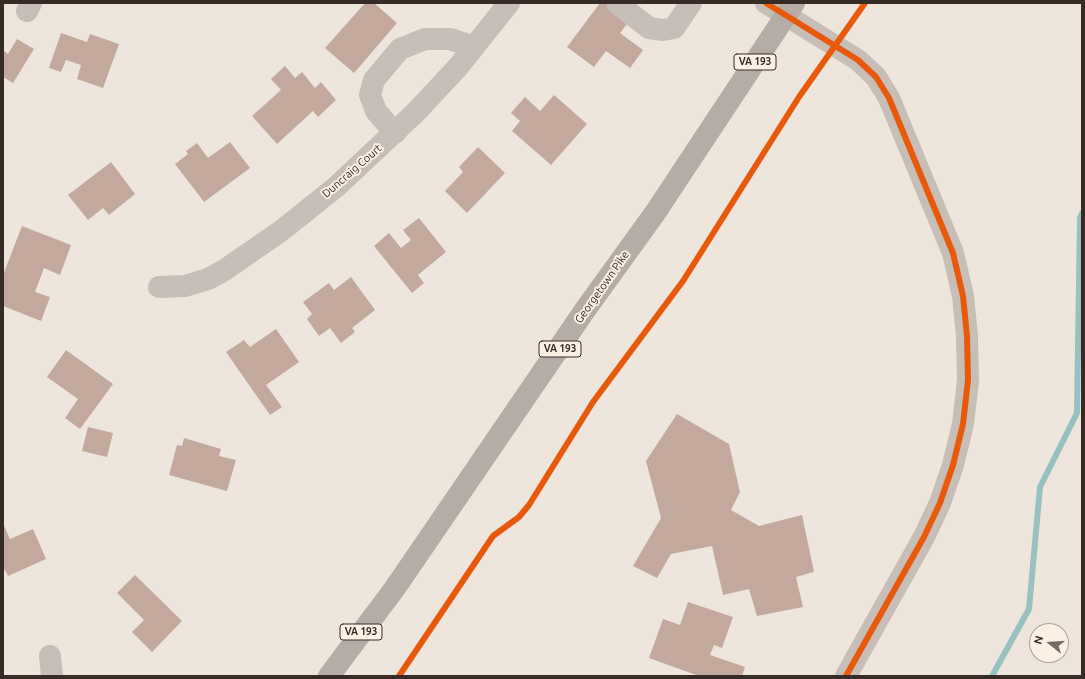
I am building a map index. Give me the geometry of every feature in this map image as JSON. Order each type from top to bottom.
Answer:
[{"type":"main road","name":"Georgetown Pike","points":[[329,676],[395,588],[585,310],[655,213],[790,9]]},
{"type":"main road","name":"Georgetown Pike","points":[[346,676],[395,588]]},
{"type":"street","name":"Duncraig Court","points":[[159,288],[185,286],[208,279],[223,271],[281,231],[336,187],[395,133],[458,67],[509,3]]},
{"type":"street","points":[[617,3],[649,28],[663,30],[674,28],[691,3]]},
{"type":"street","points":[[766,3],[790,9],[858,60],[876,77],[889,98],[953,253],[963,296],[968,336],[968,380],[963,424],[953,465],[940,503],[924,537],[846,676]]},
{"type":"street","points":[[395,133],[376,111],[370,95],[374,80],[400,49],[425,39],[450,39],[474,47]]},
{"type":"building","points":[[365,3],[374,3],[397,23],[354,73],[325,48]]},
{"type":"building","points":[[600,3],[607,3],[630,20],[620,33],[643,50],[630,68],[606,51],[594,67],[567,47]]},
{"type":"building","points":[[61,33],[87,42],[90,34],[119,44],[103,88],[77,79],[81,65],[66,60],[61,72],[49,68]]},
{"type":"building","points":[[17,39],[34,49],[13,83],[3,77],[3,50],[8,54]]},
{"type":"building","points":[[285,66],[295,78],[302,72],[315,88],[321,82],[336,100],[318,117],[313,111],[277,144],[252,116],[281,90],[271,79]]},
{"type":"building","points":[[554,95],[587,124],[551,165],[512,131],[520,121],[511,113],[525,97],[540,111]]},
{"type":"building","points":[[230,142],[250,168],[204,202],[175,164],[188,154],[186,151],[197,143],[208,158]]},
{"type":"building","points":[[478,147],[505,173],[467,213],[445,191],[463,172],[459,167]]},
{"type":"building","points":[[111,162],[135,194],[109,215],[103,208],[88,220],[68,195]]},
{"type":"building","points":[[419,218],[446,252],[418,275],[424,283],[412,293],[374,246],[389,233],[401,248],[411,240],[403,230]]},
{"type":"building","points":[[22,226],[71,245],[60,275],[44,268],[35,292],[50,297],[41,321],[3,306],[3,275]]},
{"type":"building","points":[[351,277],[375,310],[352,328],[355,332],[341,343],[330,328],[319,336],[307,319],[312,314],[303,302],[329,283],[334,290]]},
{"type":"building","points":[[276,329],[299,362],[266,385],[282,407],[270,415],[226,352],[244,340],[250,347]]},
{"type":"building","points":[[66,350],[113,384],[80,429],[65,418],[78,399],[47,377]]},
{"type":"building","points":[[677,414],[729,444],[740,492],[731,510],[759,526],[802,515],[814,572],[796,577],[803,607],[757,616],[749,589],[723,595],[712,546],[671,554],[657,578],[633,566],[661,518],[646,461]]},
{"type":"building","points":[[88,427],[113,433],[107,457],[82,451]]},
{"type":"building","points":[[184,438],[221,449],[219,456],[236,460],[227,491],[169,475],[177,445],[182,446]]},
{"type":"building","points":[[3,523],[10,539],[33,529],[46,559],[8,576],[5,570],[3,571]]},
{"type":"building","points":[[135,575],[182,621],[152,652],[132,632],[144,620],[117,593]]},
{"type":"building","points":[[688,602],[733,617],[722,648],[714,645],[710,655],[745,667],[742,676],[699,676],[649,658],[663,619],[680,625]]},
{"type":"waterway","points":[[992,676],[1029,609],[1040,487],[1077,413],[1080,218],[1082,213]]},
{"type":"cycle path","points":[[766,3],[858,60],[876,77],[889,98],[953,253],[963,296],[967,336],[968,380],[963,424],[953,465],[940,503],[924,537],[846,676]]},
{"type":"cycle path","points":[[399,676],[493,536],[519,517],[529,505],[593,402],[683,281],[799,97],[865,3]]}]
